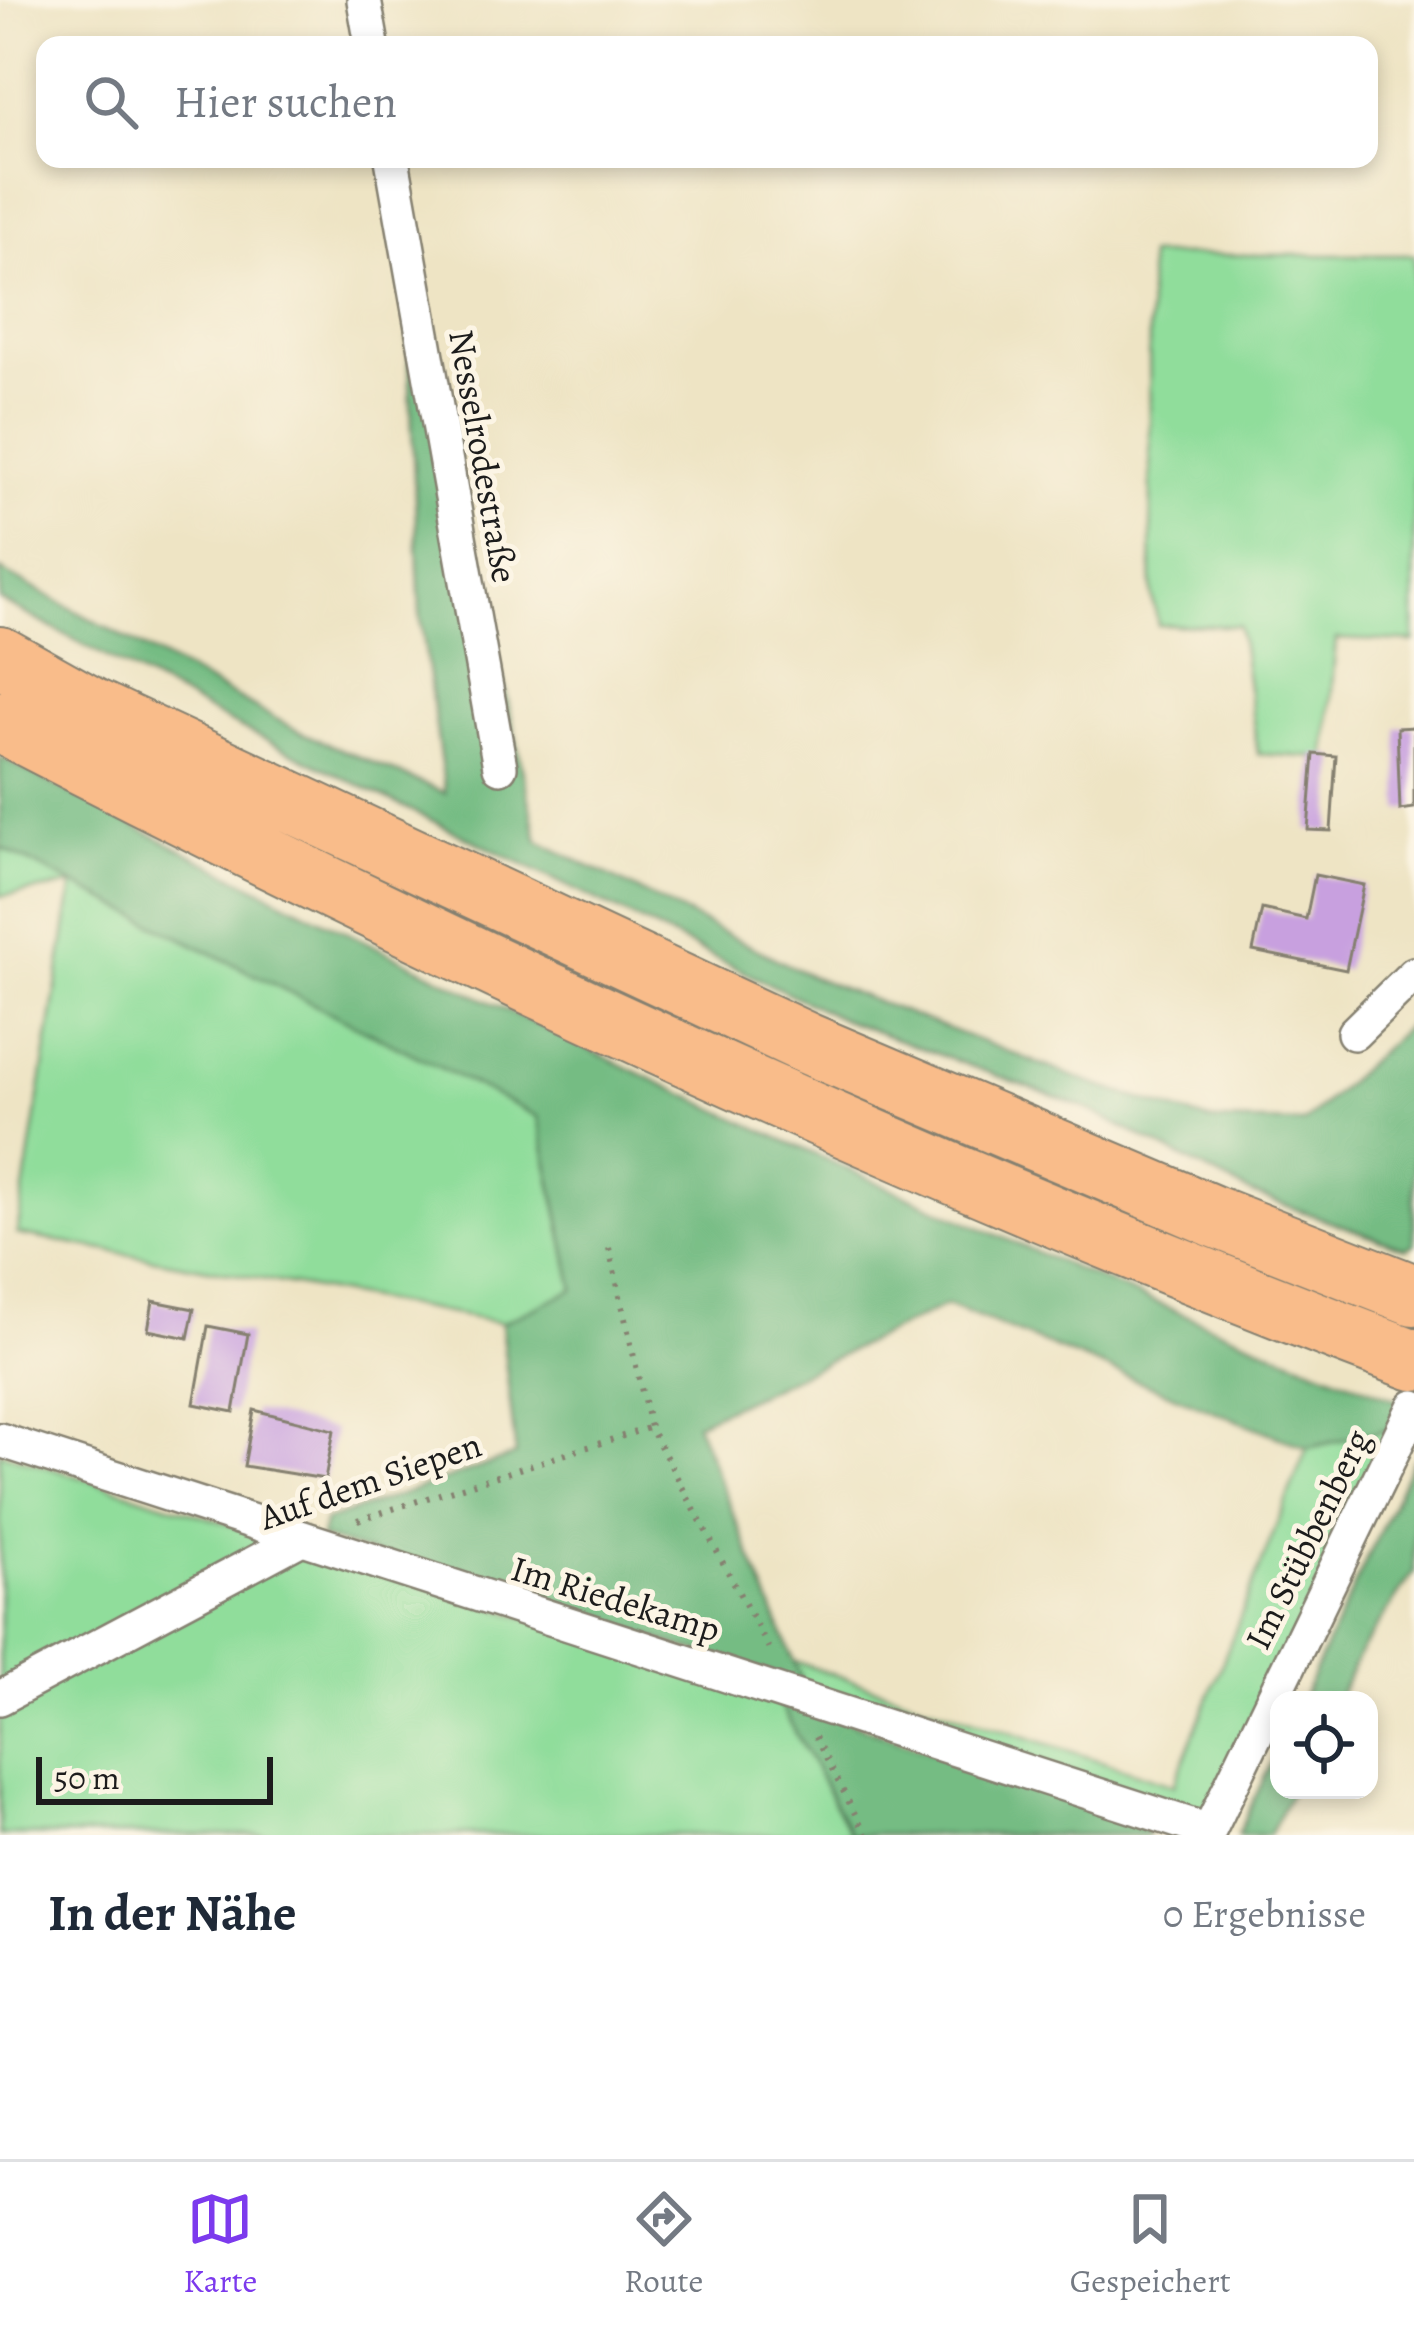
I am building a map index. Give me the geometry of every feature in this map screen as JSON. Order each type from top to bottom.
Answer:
[{"type":"highway","points":[[0,657],[94,709],[806,1043],[1213,1216],[1414,1295]]},
{"type":"highway","points":[[0,722],[488,964],[1409,1374]]},
{"type":"street","points":[[364,0],[370,36]]},
{"type":"street","name":"Nesselrodestraße","points":[[394,168],[500,767]]},
{"type":"street","points":[[1354,1034],[1414,974]]},
{"type":"street","name":"Im Stübbenberg","points":[[1208,1833],[1409,1374]]},
{"type":"street","name":"Im Riedekamp","points":[[0,1440],[298,1540],[793,1693],[1208,1833]]},
{"type":"street","name":"Auf dem Siepen","points":[[0,1698],[298,1540]]},
{"type":"path","points":[[608,1248],[650,1427],[866,1835]]},
{"type":"path","name":"Auf dem Siepen","points":[[298,1540],[650,1427]]},
{"type":"green space","points":[[1148,255],[1414,255],[1414,642],[1336,639],[1326,758],[1258,754],[1239,626],[1158,625],[1152,595]]},
{"type":"green space","points":[[408,337],[495,642],[538,841],[815,978],[1093,1084],[1209,1121],[1304,1123],[1414,1020],[1414,1244],[1406,1248],[1253,1194],[1083,1107],[844,1020],[239,727],[0,600],[0,570],[302,733],[445,793],[420,612]]},
{"type":"green space","points":[[0,757],[520,1017],[871,1180],[1407,1404],[1399,1427],[1307,1448],[947,1305],[696,1423],[803,1684],[321,1538],[325,1521],[516,1455],[501,1323],[574,1289],[538,1117],[0,847]]},
{"type":"green space","points":[[0,847],[538,1116],[574,1290],[501,1323],[17,1234],[73,885],[0,896]]},
{"type":"green space","points":[[1399,1427],[1206,1819],[803,1684],[793,1661],[1174,1785],[1307,1448]]},
{"type":"green space","points":[[0,1452],[776,1696],[851,1835],[0,1835]]},
{"type":"green space","points":[[1414,1458],[1414,1572],[1362,1649],[1341,1691],[1305,1691]]},
{"type":"green space","points":[[776,1696],[1143,1827],[1148,1835],[851,1835]]},
{"type":"green space","points":[[1270,1766],[1270,1799],[1287,1799],[1269,1835],[1237,1835]]},
{"type":"building","points":[[1414,727],[1414,808],[1400,810],[1397,728]]},
{"type":"building","points":[[1314,754],[1336,756],[1331,831],[1308,830]]},
{"type":"building","points":[[1315,875],[1364,885],[1346,970],[1253,951],[1262,909],[1306,919]]},
{"type":"building","points":[[153,1301],[194,1309],[188,1338],[148,1330]]},
{"type":"building","points":[[208,1326],[248,1334],[234,1412],[194,1404]]},
{"type":"building","points":[[254,1410],[334,1430],[325,1479],[244,1466]]}]
